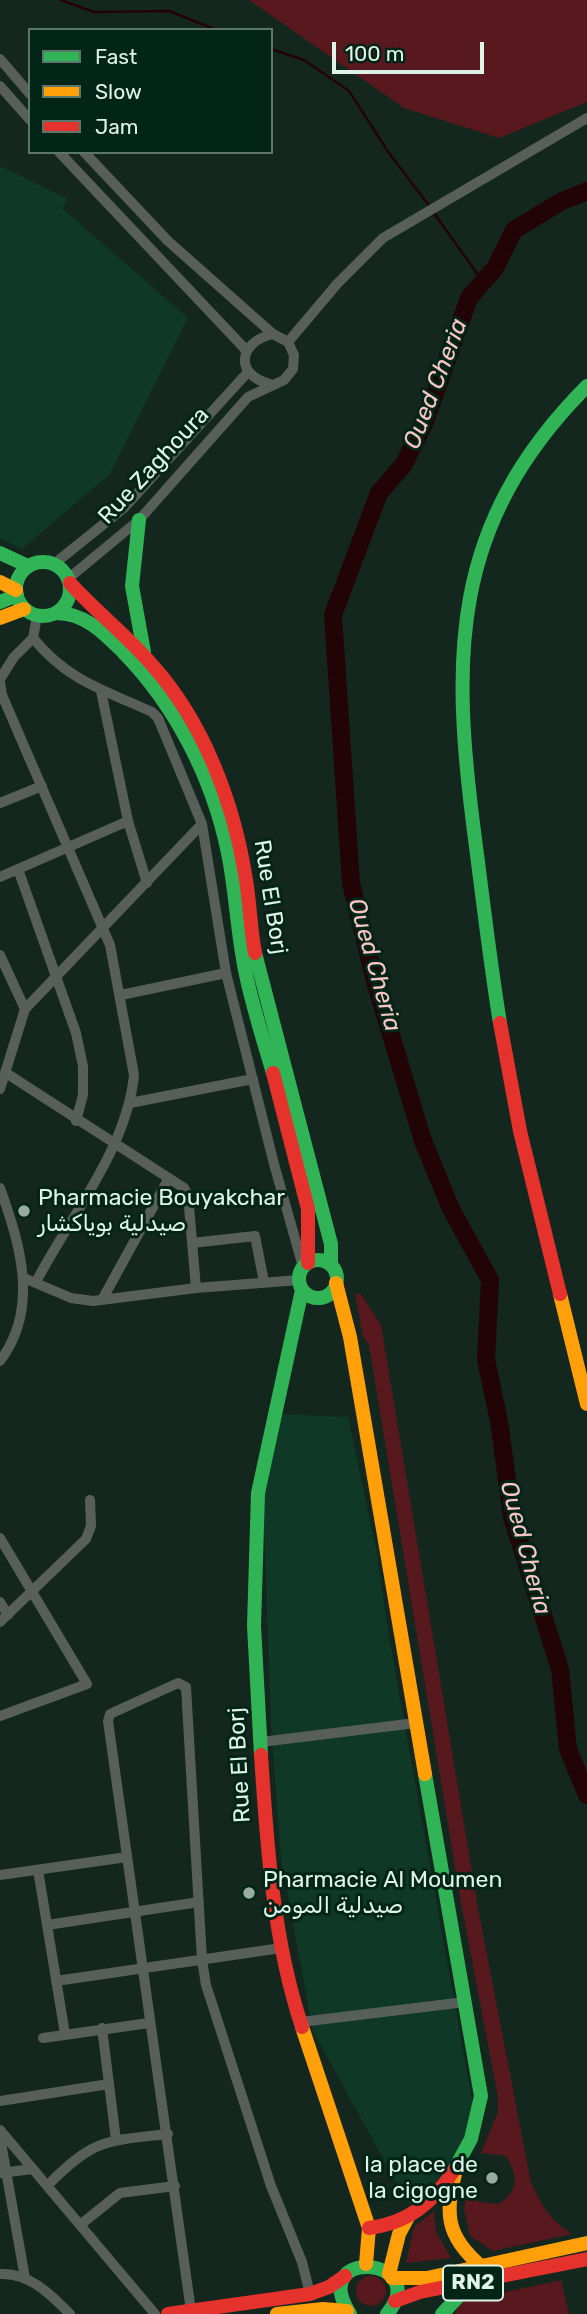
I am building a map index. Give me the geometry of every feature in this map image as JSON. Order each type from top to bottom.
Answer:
[{"type":"main road","points":[[587,386],[556,418],[535,447],[500,508],[473,586],[462,644],[460,680],[465,750],[503,1039],[587,1404]]},
{"type":"main road","points":[[139,520],[134,542],[131,587],[145,653]]},
{"type":"main road","points":[[0,552],[28,566]]},
{"type":"main road","points":[[0,602],[23,602],[57,613],[69,600],[69,580],[54,564],[41,562],[28,566],[19,576],[23,602]]},
{"type":"main road","name":"Rue El Borj","points":[[69,580],[93,607],[145,653],[190,720],[231,813],[246,877],[253,946],[331,1244],[331,1265]]},
{"type":"main road","points":[[0,582],[23,602]]},
{"type":"main road","points":[[0,618],[23,602]]},
{"type":"main road","name":"Rue El Borj","points":[[57,613],[75,614],[83,619],[105,635],[143,674],[176,722],[212,798],[228,853],[239,942],[248,985],[308,1209],[303,1275],[258,1493],[253,1596],[261,1742],[267,1836],[281,1948],[301,2022],[369,2228]]},
{"type":"main road","points":[[336,1283],[330,1294],[318,1298],[303,1275],[320,1260],[331,1265],[336,1283],[350,1337],[465,2001],[480,2108],[457,2166],[447,2207],[449,2225],[461,2249],[482,2267]]},
{"type":"main road","points":[[168,2314],[310,2294],[329,2287],[366,2264],[369,2228],[390,2226],[408,2217],[436,2195],[457,2166]]},
{"type":"main road","points":[[391,2276],[398,2234],[408,2217]]},
{"type":"main road","name":"RN2","points":[[391,2276],[418,2279],[587,2243]]},
{"type":"main road","name":"RN2","points":[[394,2309],[420,2292],[587,2259]]},
{"type":"main road","name":"RN2","points":[[366,2264],[381,2267],[391,2276],[396,2289],[394,2309]]},
{"type":"main road","points":[[277,2314],[323,2309],[348,2313],[340,2290],[345,2276]]},
{"type":"main road","points":[[442,2314],[470,2284]]},
{"type":"street","points":[[0,59],[28,92]]},
{"type":"street","points":[[0,86],[28,118]]},
{"type":"street","points":[[86,154],[168,242],[272,334],[288,342],[353,267],[401,226],[587,118]]},
{"type":"street","points":[[61,154],[246,350]]},
{"type":"street","points":[[270,384],[258,381],[248,372],[245,361],[246,350],[257,338],[272,334]]},
{"type":"street","name":"Rue Zaghoura","points":[[69,580],[139,520],[248,397],[270,384],[284,380],[293,369],[294,355],[288,342]]},
{"type":"street","name":"Rue Zaghoura","points":[[54,564],[125,507],[233,385],[248,372]]},
{"type":"street","points":[[23,602],[33,638],[63,670],[101,691],[152,712],[158,718],[202,824],[226,973],[303,1275],[264,1282],[81,1301],[24,1278]]},
{"type":"street","points":[[33,638],[14,657],[0,681],[2,695],[103,929],[121,995],[134,1075],[130,1103],[115,1144],[36,1282]]},
{"type":"street","points":[[101,691],[128,821],[148,883]]},
{"type":"street","points":[[0,803],[42,786]]},
{"type":"street","points":[[0,877],[128,821]]},
{"type":"street","points":[[0,1089],[24,1009],[202,824]]},
{"type":"street","points":[[18,869],[58,975],[83,1066],[83,1095],[76,1121]]},
{"type":"street","points":[[0,955],[24,1009]]},
{"type":"street","points":[[121,995],[226,973]]},
{"type":"street","points":[[6,1073],[76,1121],[184,1188],[188,1195],[196,1288]]},
{"type":"street","points":[[130,1103],[253,1079]]},
{"type":"street","points":[[102,1300],[169,1178]]},
{"type":"street","points":[[0,1188],[20,1249],[24,1278],[23,1303],[15,1334],[0,1361]]},
{"type":"street","points":[[192,1243],[255,1236],[264,1282]]},
{"type":"street","points":[[0,1602],[4,1618],[33,1593],[86,1539],[91,1526],[90,1500]]},
{"type":"street","points":[[0,1538],[87,1684],[0,1716]]},
{"type":"street","points":[[191,2311],[108,1716],[184,1683],[202,1959],[208,1993],[271,2186],[302,2262],[310,2294]]},
{"type":"street","points":[[261,1742],[416,1723]]},
{"type":"street","points":[[0,1875],[127,1857]]},
{"type":"street","points":[[38,1870],[65,2034]]},
{"type":"street","points":[[47,1925],[134,1914],[199,1902]]},
{"type":"street","points":[[56,1981],[281,1948]]},
{"type":"street","points":[[301,2022],[465,2001]]},
{"type":"street","points":[[43,2038],[149,2023]]},
{"type":"street","points":[[102,2028],[116,2140]]},
{"type":"street","points":[[0,2101],[110,2084]]},
{"type":"street","points":[[0,2130],[155,2314]]},
{"type":"street","points":[[47,2186],[81,2154],[94,2146],[116,2140],[168,2134]]},
{"type":"street","points":[[0,2137],[3,2173],[25,2278]]},
{"type":"street","points":[[3,2173],[32,2169]]},
{"type":"street","points":[[80,2225],[120,2193],[175,2186]]},
{"type":"street","points":[[0,2274],[25,2278],[50,2295],[70,2314]]},
{"type":"shaded area","points":[[249,0],[587,0],[587,102],[499,138],[404,108]]},
{"type":"shaded area","points":[[0,166],[68,199],[62,208],[188,318],[110,474],[22,549],[0,538]]},
{"type":"shaded area","points":[[355,1294],[361,1294],[381,1325],[478,1908],[531,2183],[547,2212],[572,2234],[493,2251],[470,2236],[464,2209],[466,2196],[471,2194],[478,2202],[499,2204],[510,2193],[515,2182],[506,2156],[481,2153],[498,2112],[498,2097],[461,1903],[369,1345],[363,1337]]},
{"type":"shaded area","points":[[280,1414],[348,1417],[377,1553],[389,1637],[473,2106],[472,2119],[461,2146],[433,2186],[408,2204],[313,2031],[281,1859],[271,1726],[263,1494]]},
{"type":"shaded area","points":[[434,2211],[436,2232],[451,2258],[406,2263],[414,2227]]},
{"type":"shaded area","points":[[371,2276],[382,2280],[386,2291],[382,2302],[371,2306],[360,2302],[356,2291],[360,2280]]},
{"type":"shaded area","points":[[561,2280],[569,2314],[455,2314],[460,2302]]},
{"type":"waterway","points":[[61,0],[94,12],[169,11],[212,28]]},
{"type":"waterway","points":[[273,50],[304,60],[349,91],[389,153],[430,207]]},
{"type":"waterway","name":"Oued Cheria","points":[[587,191],[562,201],[514,230],[495,268],[469,298],[424,424],[404,464],[379,493],[333,615],[351,883],[376,985],[423,1141],[451,1209],[490,1280],[486,1360],[499,1421],[512,1517],[560,1669],[568,1749],[587,1795]]},
{"type":"waterway","points":[[434,213],[483,282]]},
{"type":"traffic: fast","points":[[500,1023],[467,773],[463,711],[464,652],[470,596],[485,542],[508,490],[542,438],[587,386]]},
{"type":"traffic: fast","points":[[139,520],[132,586],[144,652]]},
{"type":"traffic: fast","points":[[0,553],[28,566]]},
{"type":"traffic: fast","points":[[48,562],[58,566],[66,574],[70,589],[66,604],[58,612],[38,616],[28,612],[20,604],[16,584],[20,574],[28,566],[48,562]]},
{"type":"traffic: fast","points":[[0,602],[17,595]]},
{"type":"traffic: fast","points":[[56,613],[85,620],[123,652],[160,696],[190,745],[213,798],[221,825],[233,882],[245,970],[273,1073]]},
{"type":"traffic: fast","points":[[255,953],[331,1244],[331,1265]]},
{"type":"traffic: fast","points":[[318,1260],[331,1266],[337,1279],[331,1292],[318,1298],[305,1292],[299,1279],[305,1266],[318,1260]]},
{"type":"traffic: fast","points":[[261,1755],[254,1626],[258,1493],[302,1290]]},
{"type":"traffic: fast","points":[[425,1774],[481,2096],[471,2139],[454,2170]]},
{"type":"traffic: fast","points":[[350,2314],[341,2292],[344,2277],[355,2269],[370,2267],[384,2271],[395,2281],[397,2295],[387,2314]]},
{"type":"traffic: fast","points":[[442,2314],[470,2284]]},
{"type":"traffic: slow","points":[[0,582],[16,590]]},
{"type":"traffic: slow","points":[[0,618],[24,609]]},
{"type":"traffic: slow","points":[[336,1283],[350,1337],[425,1774]]},
{"type":"traffic: slow","points":[[560,1294],[587,1404]]},
{"type":"traffic: slow","points":[[302,2027],[369,2228],[366,2264]]},
{"type":"traffic: slow","points":[[457,2166],[450,2197],[451,2222],[460,2244],[482,2267]]},
{"type":"traffic: slow","points":[[389,2274],[399,2234],[408,2217]]},
{"type":"traffic: slow","points":[[392,2278],[427,2278],[587,2243]]},
{"type":"traffic: slow","points":[[277,2314],[323,2309],[347,2311]]},
{"type":"traffic: jam","points":[[70,583],[153,666],[171,688],[201,737],[224,791],[240,846],[255,953]]},
{"type":"traffic: jam","points":[[500,1023],[520,1131],[560,1294]]},
{"type":"traffic: jam","points":[[273,1073],[308,1209],[308,1263]]},
{"type":"traffic: jam","points":[[261,1755],[269,1858],[278,1927],[284,1961],[302,2027]]},
{"type":"traffic: jam","points":[[369,2228],[396,2221],[418,2210],[454,2170]]},
{"type":"traffic: jam","points":[[395,2301],[420,2292],[587,2259]]},
{"type":"traffic: jam","points":[[168,2314],[310,2294],[329,2287],[345,2276]]},
{"type":"place","name":"Pharmacie Bouyakchar صيدلية بوياكشار","points":[[24,1211]]},
{"type":"place","name":"Pharmacie Al Moumen صيدلية المومن","points":[[249,1893]]},
{"type":"place","name":"la place de la cigogne","points":[[492,2178]]}]
